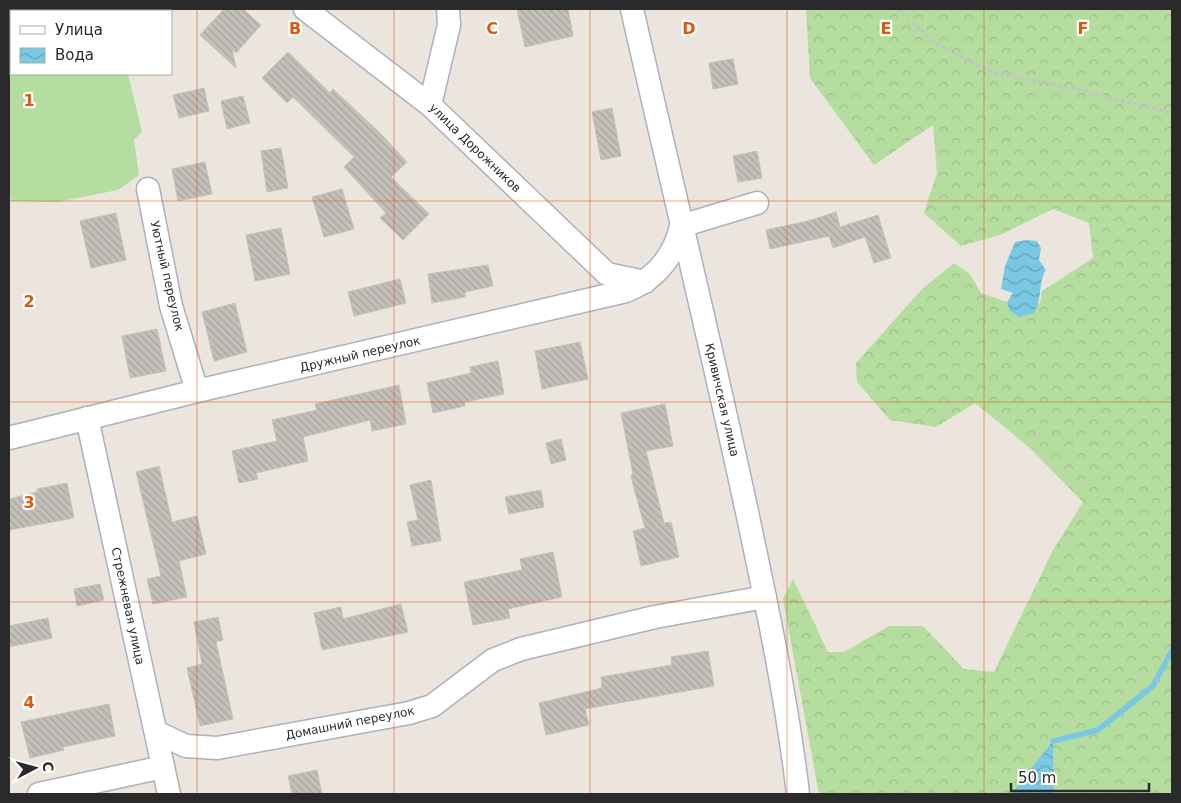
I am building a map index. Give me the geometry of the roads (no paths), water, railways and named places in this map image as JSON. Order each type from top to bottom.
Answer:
[{"type":"street","name":"улица Дорожников","points":[[305,9],[430,105],[607,274],[644,282]]},
{"type":"street","points":[[430,105],[449,25],[448,9]]},
{"type":"street","name":"Кривичская улица","points":[[632,9],[681,226],[721,390],[765,597],[798,794]]},
{"type":"street","name":"Уютный переулок","points":[[148,189],[171,306],[197,391]]},
{"type":"street","points":[[681,226],[757,203]]},
{"type":"street","name":"Дружный переулок","points":[[9,438],[197,391],[626,291],[644,282],[659,269],[671,254],[681,226]]},
{"type":"street","name":"Стрежневая улица","points":[[87,418],[169,794]]},
{"type":"street","name":"Домашний переулок","points":[[156,732],[186,746],[217,748],[409,713],[432,706],[493,660],[521,649],[655,618],[765,597]]},
{"type":"street","points":[[39,794],[163,767]]},
{"type":"water","points":[[1037,241],[1041,248],[1039,260],[1046,270],[1042,280],[1039,301],[1034,313],[1019,317],[1009,310],[1007,302],[1013,293],[1001,289],[1005,266],[1015,242]]},
{"type":"water","points":[[1053,741],[1054,794],[1012,794],[1012,793]]},
{"type":"waterway","points":[[1053,741],[1098,730],[1153,686],[1172,650]]}]
